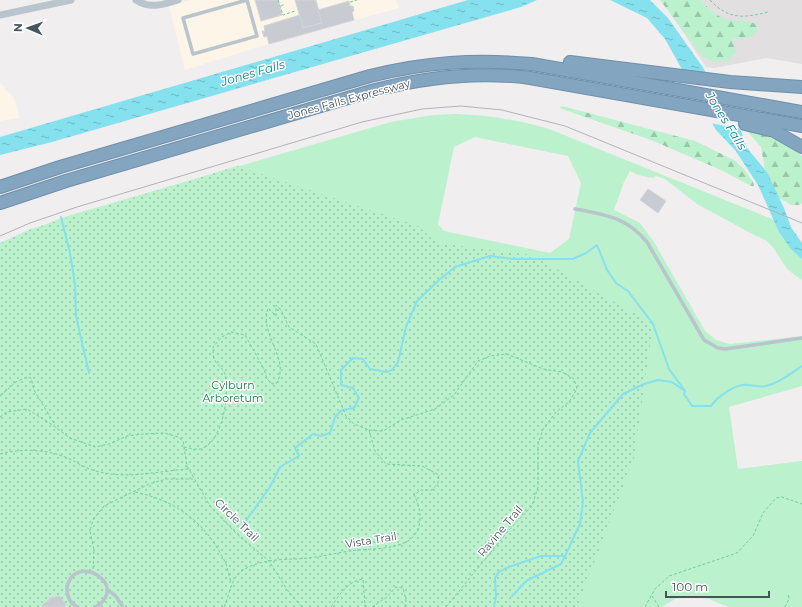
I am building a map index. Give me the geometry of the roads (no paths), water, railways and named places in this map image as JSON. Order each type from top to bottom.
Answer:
[{"type":"highway","points":[[489,60],[519,59],[578,63],[730,82],[802,87]]},
{"type":"highway","name":"Jones Falls Expressway","points":[[0,187],[60,167],[370,76],[423,64],[489,60],[532,64],[802,112]]},
{"type":"highway","name":"Jones Falls Expressway","points":[[0,204],[66,180],[335,101],[406,82],[446,76],[489,74],[530,78],[602,90],[692,110],[747,120]]},
{"type":"highway","points":[[747,120],[802,126]]},
{"type":"highway","points":[[747,120],[774,131],[802,147]]},
{"type":"street","points":[[0,15],[71,0]]},
{"type":"street","points":[[136,0],[142,4],[158,6],[178,0]]},
{"type":"lane","points":[[247,0],[257,36],[192,54],[183,18],[247,0]]},
{"type":"lane","points":[[575,209],[609,217],[629,224],[636,230],[647,242],[704,340],[711,345],[718,348],[730,348],[802,338]]},
{"type":"lane","points":[[77,607],[68,598],[67,587],[69,582],[76,574],[87,571],[92,572],[102,578],[107,590],[106,597],[96,607]]},
{"type":"lane","points":[[107,590],[115,595],[123,607]]},
{"type":"water","name":"Jones Falls","points":[[468,0],[537,0],[521,7],[52,142],[0,155],[0,137]]},
{"type":"water","name":"Jones Falls","points":[[610,0],[650,0],[668,18],[702,66],[741,131],[747,148],[767,172],[791,227],[802,243],[802,259],[791,249],[779,232],[758,185],[735,150],[716,130],[665,39],[647,18]]},
{"type":"waterway","points":[[61,217],[70,253],[75,284],[76,316],[89,373]]},
{"type":"waterway","points":[[245,522],[270,487],[280,467],[299,456],[295,448],[313,434],[321,436],[330,433],[335,417],[342,410],[354,408],[359,398],[353,388],[341,385],[341,370],[353,358],[363,359],[370,369],[386,372],[392,370],[398,362],[406,327],[417,301],[455,267],[490,256],[514,259],[573,259],[586,253],[597,245],[607,270],[616,283],[628,291],[653,324],[669,369],[685,391]]},
{"type":"waterway","points":[[494,607],[496,596],[495,578],[499,572],[506,568],[541,556],[565,556],[580,524],[583,502],[578,461],[590,433],[623,394],[644,384],[658,380],[672,382],[685,391],[684,394],[692,406],[711,406],[722,395],[733,388],[743,385],[762,387],[771,385],[802,366]]},
{"type":"waterway","points":[[512,596],[526,581],[561,564],[565,556]]},
{"type":"tram line","points":[[0,236],[30,223],[77,207],[362,122],[422,109],[461,106],[502,110],[565,126],[802,223]]},
{"type":"park label","name":"Cylburn Arboretum","points":[[233,391]]}]
